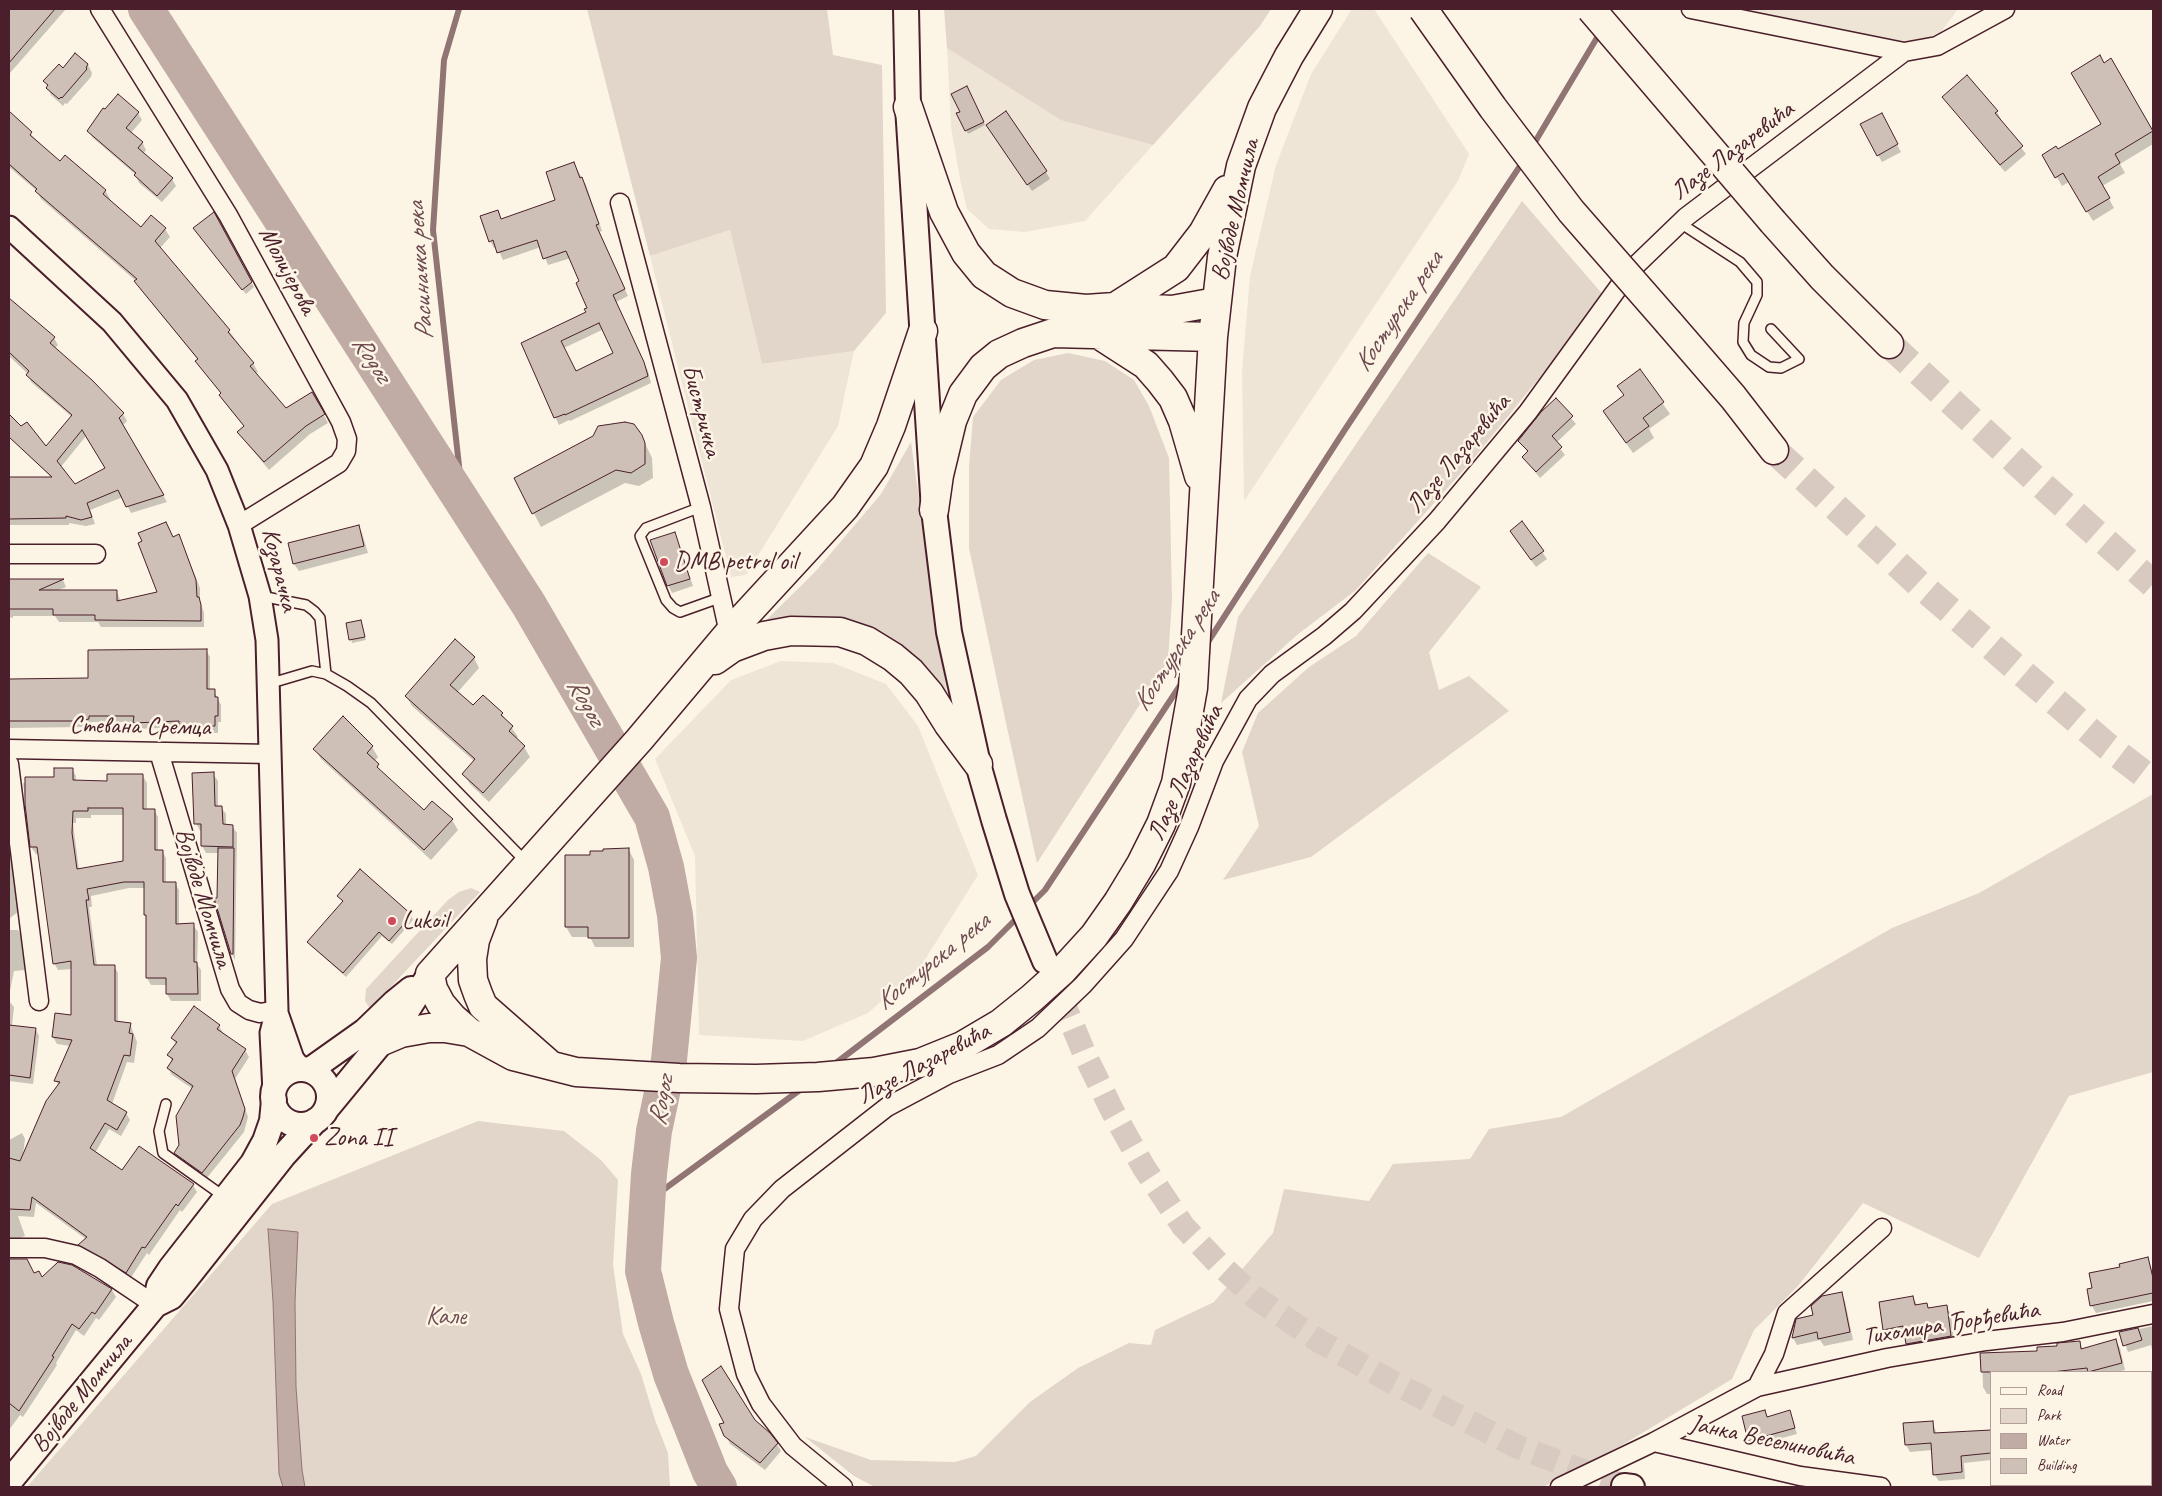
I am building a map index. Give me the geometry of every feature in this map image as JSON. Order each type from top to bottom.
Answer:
[{"type":"main road","points":[[906,9],[908,107],[934,510],[949,632],[978,764],[1017,894],[1042,952]]},
{"type":"main road","name":"Војводе Момчила","points":[[469,1032],[513,1056],[553,1068],[576,1072],[679,1078],[756,1079],[818,1077],[874,1072],[920,1063],[962,1046],[1000,1022],[1032,998],[1062,971],[1094,936],[1118,902],[1141,864],[1161,824],[1176,783],[1193,688],[1213,337],[1222,257],[1241,166],[1262,108],[1289,56],[1318,9]]},
{"type":"main road","points":[[1423,9],[1493,108],[1571,211],[1733,397],[1774,450]]},
{"type":"main road","points":[[1591,9],[1773,222],[1822,277],[1889,344]]},
{"type":"main road","points":[[908,107],[944,212],[966,253],[984,274],[1012,293],[1045,305],[1086,309],[1115,307],[1172,310],[1216,302]]},
{"type":"main road","points":[[1115,307],[1176,268],[1204,233],[1241,166]]},
{"type":"main road","points":[[305,1069],[366,1031],[395,1002],[430,974],[605,779],[729,633],[846,507],[874,466],[891,426],[922,331]]},
{"type":"main road","points":[[934,510],[939,475],[952,421],[963,394],[983,367],[999,354],[1023,342],[1053,333],[1213,337]]},
{"type":"main road","points":[[1097,333],[1146,365],[1172,398],[1183,421],[1204,496]]},
{"type":"main road","points":[[694,675],[732,648],[764,636],[791,631],[840,632],[867,641],[893,657],[911,672],[929,693],[949,725],[978,764]]},
{"type":"main road","points":[[483,1006],[473,980],[472,959],[475,940],[487,910]]},
{"type":"main road","points":[[430,974],[449,978],[553,1068]]},
{"type":"main road","points":[[430,974],[433,989],[440,1004],[469,1032]]},
{"type":"main road","name":"Војводе Момчила","points":[[9,1482],[155,1305],[171,1297],[283,1156],[382,1042],[406,1012],[430,974]]},
{"type":"main road","points":[[382,1042],[401,1033],[429,1028],[446,1028],[469,1032]]},
{"type":"main road","points":[[305,1069],[319,1075],[325,1081],[329,1099],[321,1114],[306,1124],[289,1122],[276,1109],[274,1096],[277,1083],[283,1075],[291,1070],[305,1069]]},
{"type":"main road","name":"Војводе Момчила","points":[[155,1305],[158,1286],[253,1163],[265,1141],[272,1122],[274,1096]]},
{"type":"street","name":"Молијерова","points":[[100,9],[228,215],[341,422],[346,439],[346,452],[339,462],[239,525]]},
{"type":"street","name":"Лазе Лазаревића","points":[[1691,9],[1904,52],[1937,46],[2005,9]]},
{"type":"street","name":"Лазе Лазаревића","points":[[843,1487],[793,1446],[761,1404],[746,1374],[730,1309],[735,1249],[753,1219],[782,1189],[886,1107],[949,1074],[998,1055],[1038,1028],[1083,985],[1124,939],[1168,871],[1189,827],[1214,761],[1248,699],[1272,674],[1324,636],[1353,611],[1437,521],[1528,412],[1631,270],[1680,223],[1904,52]]},
{"type":"street","name":"Бистричка","points":[[620,203],[701,507],[729,633]]},
{"type":"street","name":"Козарачка","points":[[9,227],[112,322],[177,400],[217,470],[239,525],[260,596],[267,640],[277,1010],[271,1032],[274,1096]]},
{"type":"street","points":[[9,554],[96,554]]},
{"type":"street","name":"Стевана Сремца","points":[[9,749],[271,754]]},
{"type":"street","name":"Војводе Момчила","points":[[159,752],[230,990],[238,1003],[248,1010],[260,1013],[277,1010]]},
{"type":"street","points":[[9,764],[39,1001]]},
{"type":"street","name":"Козарачка","points":[[277,1010],[293,1059],[305,1069]]},
{"type":"street","points":[[1757,1386],[1774,1354],[1788,1313],[1882,1228]]},
{"type":"street","points":[[9,1248],[45,1248],[76,1256],[100,1268],[155,1305]]},
{"type":"street","name":"Тихомира Ђорђевића","points":[[1560,1487],[1654,1442],[1757,1386],[1887,1358],[1986,1341],[2063,1332],[2153,1314]]},
{"type":"street","name":"Јанка Веселиновића","points":[[1654,1442],[1800,1476],[1881,1487]]},
{"type":"lane","points":[[1680,223],[1740,262],[1757,282],[1757,295],[1744,323],[1743,342],[1751,355],[1768,367],[1781,368],[1799,359],[1771,329]]},
{"type":"lane","points":[[701,507],[646,528],[640,536],[666,600],[673,608],[680,612],[722,597]]},
{"type":"lane","points":[[260,596],[306,605],[320,618],[326,674]]},
{"type":"lane","points":[[268,684],[312,671],[326,674],[370,703],[528,864]]},
{"type":"lane","points":[[166,1104],[159,1131],[163,1153],[226,1199]]},
{"type":"shaded area","points":[[1352,9],[1374,9],[1469,154],[1458,181],[1244,501],[1242,371],[1250,276],[1276,165],[1311,74]]},
{"type":"shaded area","points":[[1721,9],[1958,9],[1941,32],[1907,46]]},
{"type":"shaded area","points":[[947,48],[1061,119],[1153,145],[1085,221],[1025,232],[989,229],[967,209],[960,179],[951,127]]},
{"type":"shaded area","points":[[730,230],[762,364],[854,351],[838,426],[746,575],[731,577],[650,256]]},
{"type":"shaded area","points":[[781,661],[833,663],[886,684],[918,726],[978,875],[921,966],[868,1013],[803,1041],[699,1035],[695,856],[655,759],[731,680]]},
{"type":"green space","points":[[587,9],[827,9],[833,55],[882,65],[886,313],[854,351],[762,364],[730,230],[650,256]]},
{"type":"green space","points":[[944,9],[1271,9],[1260,26],[1153,145],[1061,120],[947,48]]},
{"type":"green space","points":[[1522,201],[1605,297],[1470,463],[1356,590],[1297,635],[1221,703],[1238,617]]},
{"type":"green space","points":[[1068,353],[1105,361],[1134,380],[1149,406],[1169,458],[1172,599],[1168,661],[1037,863],[969,548],[969,467],[973,417],[1001,380],[1034,360]]},
{"type":"green space","points":[[911,442],[947,695],[915,661],[881,640],[751,635],[815,572],[881,494]]},
{"type":"green space","points":[[1428,553],[1481,587],[1429,652],[1439,690],[1469,676],[1509,711],[1311,857],[1223,880],[1259,826],[1242,752],[1258,713],[1309,667],[1356,636]]},
{"type":"green space","points":[[2153,794],[2153,1072],[2069,1096],[1979,1258],[1863,1203],[1798,1286],[1754,1330],[1732,1379],[1624,1444],[1545,1486],[875,1487],[854,1476],[805,1437],[871,1460],[955,1462],[976,1456],[1030,1402],[1078,1368],[1129,1343],[1151,1345],[1155,1330],[1214,1302],[1273,1233],[1284,1189],[1369,1201],[1393,1164],[1470,1159],[1489,1129],[1561,1117],[1892,928],[1979,893]]},
{"type":"green space","points":[[471,888],[480,892],[370,1009],[365,1001],[366,989],[448,900],[459,892]]},
{"type":"green space","name":"Кале","points":[[478,1121],[564,1131],[601,1160],[618,1180],[613,1265],[623,1334],[641,1374],[655,1420],[668,1453],[670,1487],[27,1487],[272,1204]]},
{"type":"water","points":[[268,1229],[298,1232],[295,1302],[296,1387],[305,1487],[283,1487],[279,1474],[273,1301]]},
{"type":"building","points":[[9,9],[55,9],[9,63]]},
{"type":"building","points":[[75,53],[88,64],[87,69],[62,98],[59,99],[46,88],[48,85],[43,81],[59,64],[63,68]]},
{"type":"building","points":[[2100,55],[2104,63],[2111,58],[2153,131],[2115,154],[2120,163],[2098,177],[2110,198],[2086,212],[2063,173],[2055,178],[2042,155],[2056,146],[2058,149],[2101,124],[2071,73]]},
{"type":"building","points":[[1967,75],[1998,111],[1995,113],[2023,146],[2000,165],[1942,97]]},
{"type":"building","points":[[967,86],[984,122],[965,131],[956,113],[960,112],[951,94]]},
{"type":"building","points":[[118,94],[139,112],[126,128],[143,142],[138,148],[173,178],[157,196],[134,175],[136,173],[87,131],[103,108],[105,109]]},
{"type":"building","points":[[9,111],[32,132],[30,135],[60,161],[65,155],[106,190],[103,194],[141,227],[151,215],[166,228],[155,241],[230,330],[228,332],[254,363],[250,366],[286,408],[312,392],[325,414],[306,426],[264,462],[237,432],[244,426],[195,361],[198,359],[134,281],[137,279],[35,191],[37,189],[9,164]]},
{"type":"building","points":[[1006,111],[1047,171],[1027,185],[986,125]]},
{"type":"building","points":[[1882,113],[1898,144],[1877,156],[1860,124]]},
{"type":"building","points":[[574,162],[580,178],[582,177],[599,224],[596,225],[625,289],[613,295],[644,362],[648,376],[565,415],[554,418],[521,343],[586,312],[584,309],[587,308],[576,283],[579,281],[566,251],[543,259],[537,240],[497,253],[493,240],[489,242],[480,216],[498,210],[501,219],[555,200],[546,172]],"holes":[[[599,323],[613,353],[576,371],[561,341]]]},
{"type":"building","points":[[214,212],[252,282],[242,290],[193,228]]},
{"type":"building","points":[[9,298],[55,337],[50,343],[92,380],[124,413],[119,418],[164,495],[126,507],[118,490],[87,503],[92,517],[81,520],[66,516],[66,518],[9,519],[9,477],[52,477],[9,437],[9,414],[21,426],[27,422],[46,446],[72,415],[26,375],[29,371],[9,352]],"holes":[[[82,430],[105,468],[75,484],[57,461]]]},
{"type":"building","points":[[1640,369],[1664,402],[1643,418],[1649,426],[1626,443],[1603,411],[1624,395],[1617,386]]},
{"type":"building","points":[[1556,398],[1573,416],[1552,436],[1562,447],[1536,472],[1522,457],[1528,451],[1518,441],[1541,412]]},
{"type":"building","points":[[625,422],[634,424],[642,435],[645,443],[645,464],[631,473],[616,470],[532,514],[514,478],[593,436],[598,426]]},
{"type":"building","points":[[1522,521],[1544,551],[1531,560],[1510,531]]},
{"type":"building","points":[[166,522],[173,537],[179,534],[196,580],[197,597],[199,597],[201,605],[201,621],[95,620],[95,615],[53,615],[53,609],[9,609],[9,579],[64,579],[39,590],[117,590],[117,601],[157,592],[138,543],[142,541],[138,533]]},
{"type":"building","points":[[359,525],[364,546],[293,564],[288,543]]},
{"type":"building","points":[[675,532],[690,579],[667,586],[650,540]]},
{"type":"building","points":[[361,620],[365,637],[349,640],[346,623]]},
{"type":"building","points":[[455,639],[475,657],[450,685],[473,705],[483,695],[503,713],[501,715],[513,726],[509,731],[525,746],[483,793],[462,774],[475,759],[405,696]]},
{"type":"building","points":[[207,649],[207,689],[215,689],[215,697],[218,697],[218,716],[215,716],[215,726],[179,727],[179,721],[133,723],[134,716],[89,716],[89,719],[77,721],[9,721],[9,679],[88,678],[88,650]]},
{"type":"building","points":[[343,716],[373,746],[367,753],[379,764],[377,767],[424,810],[432,801],[453,819],[424,850],[313,749]]},
{"type":"building","points":[[54,768],[73,768],[73,780],[107,781],[107,774],[143,774],[143,809],[155,809],[155,850],[163,850],[163,882],[176,882],[176,924],[194,923],[194,962],[197,962],[198,994],[166,994],[166,978],[146,978],[144,882],[124,882],[87,889],[89,900],[86,900],[94,965],[115,965],[115,1021],[131,1023],[129,1033],[133,1034],[130,1056],[124,1055],[107,1100],[127,1112],[117,1130],[105,1123],[90,1148],[122,1170],[139,1146],[194,1184],[178,1206],[176,1204],[145,1248],[142,1247],[126,1273],[78,1245],[87,1237],[32,1197],[30,1210],[9,1209],[9,1158],[20,1161],[46,1101],[60,1082],[54,1081],[72,1040],[52,1037],[55,1013],[71,1015],[71,961],[53,964],[37,847],[30,847],[25,804],[25,777],[54,777]],"holes":[[[88,808],[123,808],[123,861],[77,869],[72,833],[73,811],[88,811]]]},
{"type":"building","points":[[214,772],[215,806],[222,806],[223,824],[233,825],[233,847],[201,846],[201,824],[194,824],[192,773]]},
{"type":"building","points":[[218,848],[234,848],[233,954],[231,954],[214,898],[217,898]]},
{"type":"building","points":[[629,848],[629,938],[588,938],[588,927],[565,927],[565,855],[590,855],[590,851]]},
{"type":"building","points":[[360,869],[412,915],[389,941],[379,932],[343,973],[307,942],[343,901],[337,896]]},
{"type":"building","points":[[194,1006],[220,1025],[217,1029],[246,1049],[232,1071],[245,1109],[243,1117],[240,1125],[202,1173],[174,1153],[179,1145],[176,1116],[193,1086],[167,1068],[173,1059],[167,1055],[177,1042],[171,1038]]},
{"type":"building","points":[[9,1025],[36,1028],[30,1078],[9,1075]]},
{"type":"building","points":[[2148,1257],[2153,1278],[2153,1293],[2090,1306],[2087,1289],[2092,1288],[2089,1273],[2120,1267],[2119,1264]]},
{"type":"building","points":[[9,1259],[27,1259],[34,1273],[39,1271],[42,1277],[58,1262],[72,1265],[112,1289],[95,1314],[92,1312],[79,1329],[72,1324],[52,1356],[54,1357],[19,1411],[9,1403]]},
{"type":"building","points":[[1842,1292],[1850,1332],[1818,1339],[1817,1332],[1792,1338],[1796,1319],[1813,1315],[1811,1306],[1822,1296]]},
{"type":"building","points":[[1913,1296],[1915,1305],[1927,1303],[1928,1308],[1947,1305],[1951,1336],[1906,1344],[1903,1326],[1883,1330],[1879,1302]]},
{"type":"building","points":[[2138,1328],[2142,1340],[2123,1346],[2119,1332]]},
{"type":"building","points":[[2116,1339],[2122,1363],[2092,1371],[2088,1371],[2087,1368],[2061,1371],[1981,1372],[1980,1353],[2037,1351],[2037,1347],[2057,1346],[2057,1343],[2080,1341],[2081,1349]]},
{"type":"building","points":[[721,1366],[755,1420],[778,1443],[760,1463],[724,1436],[719,1424],[724,1423],[702,1380]]},
{"type":"building","points":[[1765,1410],[1767,1417],[1790,1410],[1795,1428],[1748,1441],[1742,1416]]},
{"type":"building","points":[[1933,1421],[1934,1433],[1990,1430],[1990,1453],[1961,1456],[1962,1472],[1933,1475],[1931,1443],[1905,1445],[1903,1423]]},
{"type":"waterway","name":"Rogoz","points":[[146,9],[529,605],[652,817],[666,867],[675,915],[679,958],[669,1060],[654,1131],[649,1174],[643,1271],[671,1374],[710,1472],[719,1487]]},
{"type":"waterway","name":"Расиначка река","points":[[459,9],[444,60],[433,230],[463,502]]},
{"type":"waterway","name":"Костурска река","points":[[1532,147],[1601,31]]},
{"type":"waterway","name":"Костурска река","points":[[1206,645],[1344,431],[1524,160]]},
{"type":"waterway","name":"Костурска река","points":[[1028,907],[1045,890],[1183,681]]},
{"type":"waterway","name":"Костурска река","points":[[832,1066],[988,947],[1021,914]]},
{"type":"waterway","name":"Костурска река","points":[[648,1201],[804,1087]]},
{"type":"tunnel","points":[[1889,344],[2035,479],[2153,584]]},
{"type":"tunnel","points":[[1774,450],[1918,583],[2107,746],[2153,781]]},
{"type":"tunnel","points":[[1046,962],[1085,1055],[1113,1112],[1143,1166],[1183,1226],[1218,1263],[1256,1298],[1319,1341],[1392,1382],[1518,1447],[1624,1486]]},
{"type":"place","name":"DMB petrol oil","points":[[664,562]]},
{"type":"place","name":"Lukoil","points":[[392,921]]},
{"type":"place","name":"Zona II","points":[[314,1138]]}]
